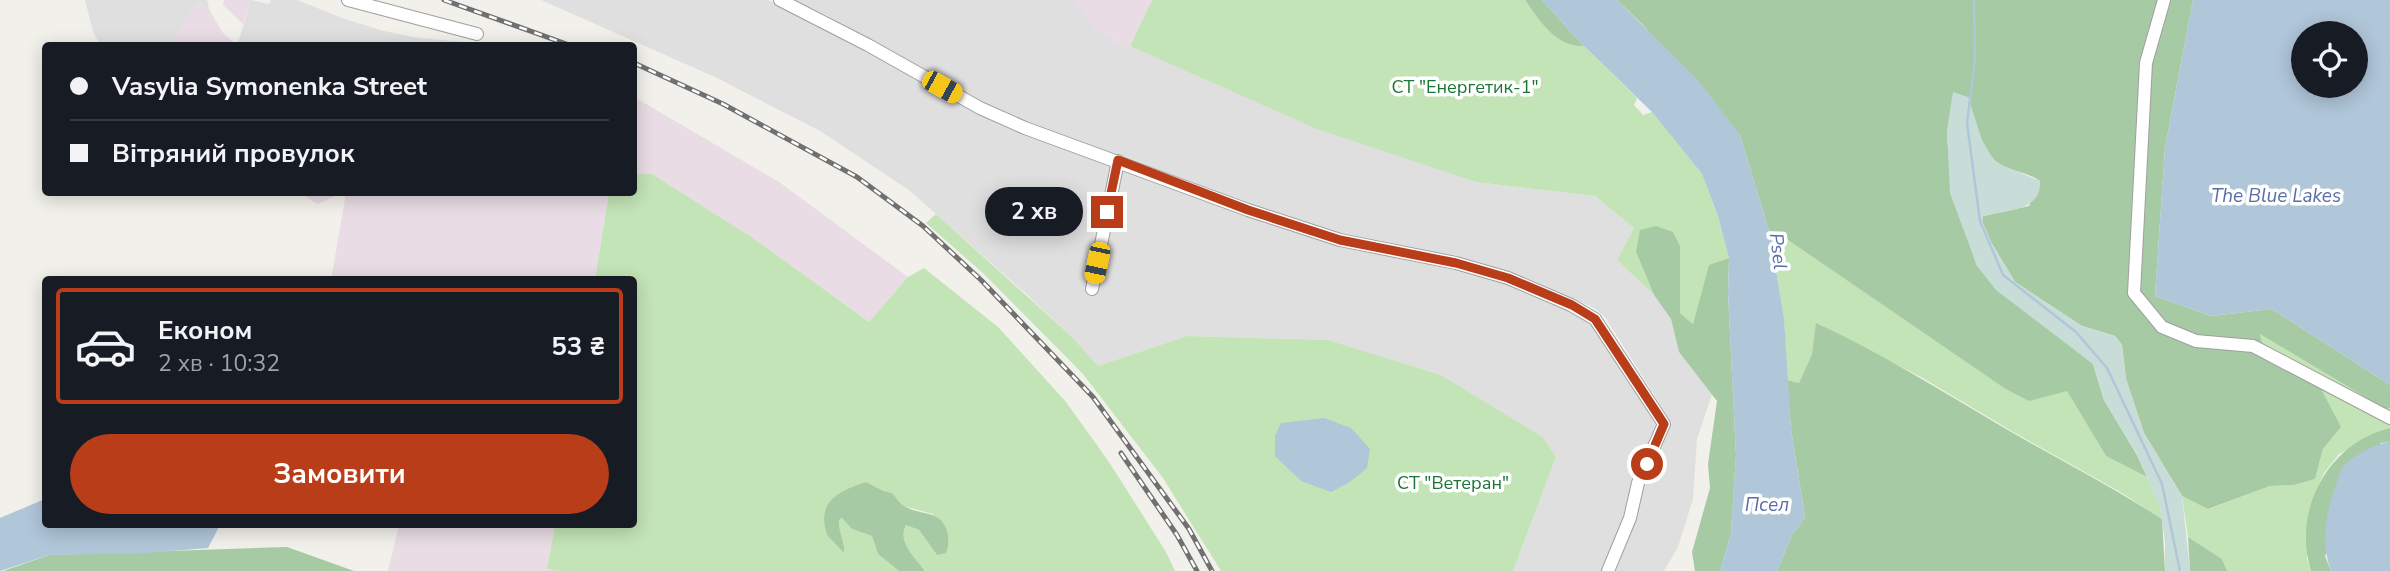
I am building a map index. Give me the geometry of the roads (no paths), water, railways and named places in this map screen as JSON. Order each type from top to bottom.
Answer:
[{"type":"street","points":[[348,0],[477,34]]},
{"type":"street","points":[[780,0],[868,45],[980,108],[1025,128],[1248,210],[1340,240],[1456,263],[1508,278],[1572,305],[1595,319],[1664,424],[1638,484],[1630,518],[1608,571]]},
{"type":"street","points":[[2164,0],[2146,63],[2134,293],[2162,327],[2196,341],[2253,346],[2390,418]]},
{"type":"street","points":[[1092,289],[1118,160]]},
{"type":"water","name":"Псел","points":[[1542,0],[1617,0],[1698,80],[1740,135],[1770,234],[1784,318],[1791,429],[1805,517],[1792,535],[1777,571],[1720,571],[1731,534],[1736,455],[1728,293],[1729,258],[1718,216],[1702,174],[1652,112],[1584,46]]},
{"type":"water","name":"The Blue Lakes","points":[[2193,0],[2390,0],[2390,385],[2272,309],[2211,316],[2155,296],[2165,148]]},
{"type":"water","points":[[1324,418],[1351,428],[1370,449],[1367,468],[1350,482],[1331,492],[1301,481],[1275,456],[1275,436],[1281,423]]},
{"type":"water","points":[[2390,442],[2390,571],[2331,571],[2326,549],[2326,527],[2329,505],[2341,470],[2351,459],[2364,451]]},
{"type":"water","points":[[42,500],[42,528],[218,528],[208,548],[147,553],[49,555],[0,571],[0,518]]},
{"type":"waterway","points":[[1974,0],[1975,60],[1967,123],[1980,221],[2003,275],[2076,332],[2107,368],[2162,484],[2180,571]]},
{"type":"railway","points":[[444,0],[561,42]]},
{"type":"railway","points":[[637,64],[723,104],[857,177],[923,226],[981,280],[1093,397],[1189,529],[1212,571]]},
{"type":"railway","points":[[1121,453],[1177,535],[1197,571]]},
{"type":"park label","name":"СТ \"Енергетик-1\"","points":[[1465,87]]},
{"type":"park label","name":"СТ \"Ветеран\"","points":[[1453,483]]},
{"type":"water label","name":"Psel","points":[[1779,251]]}]
